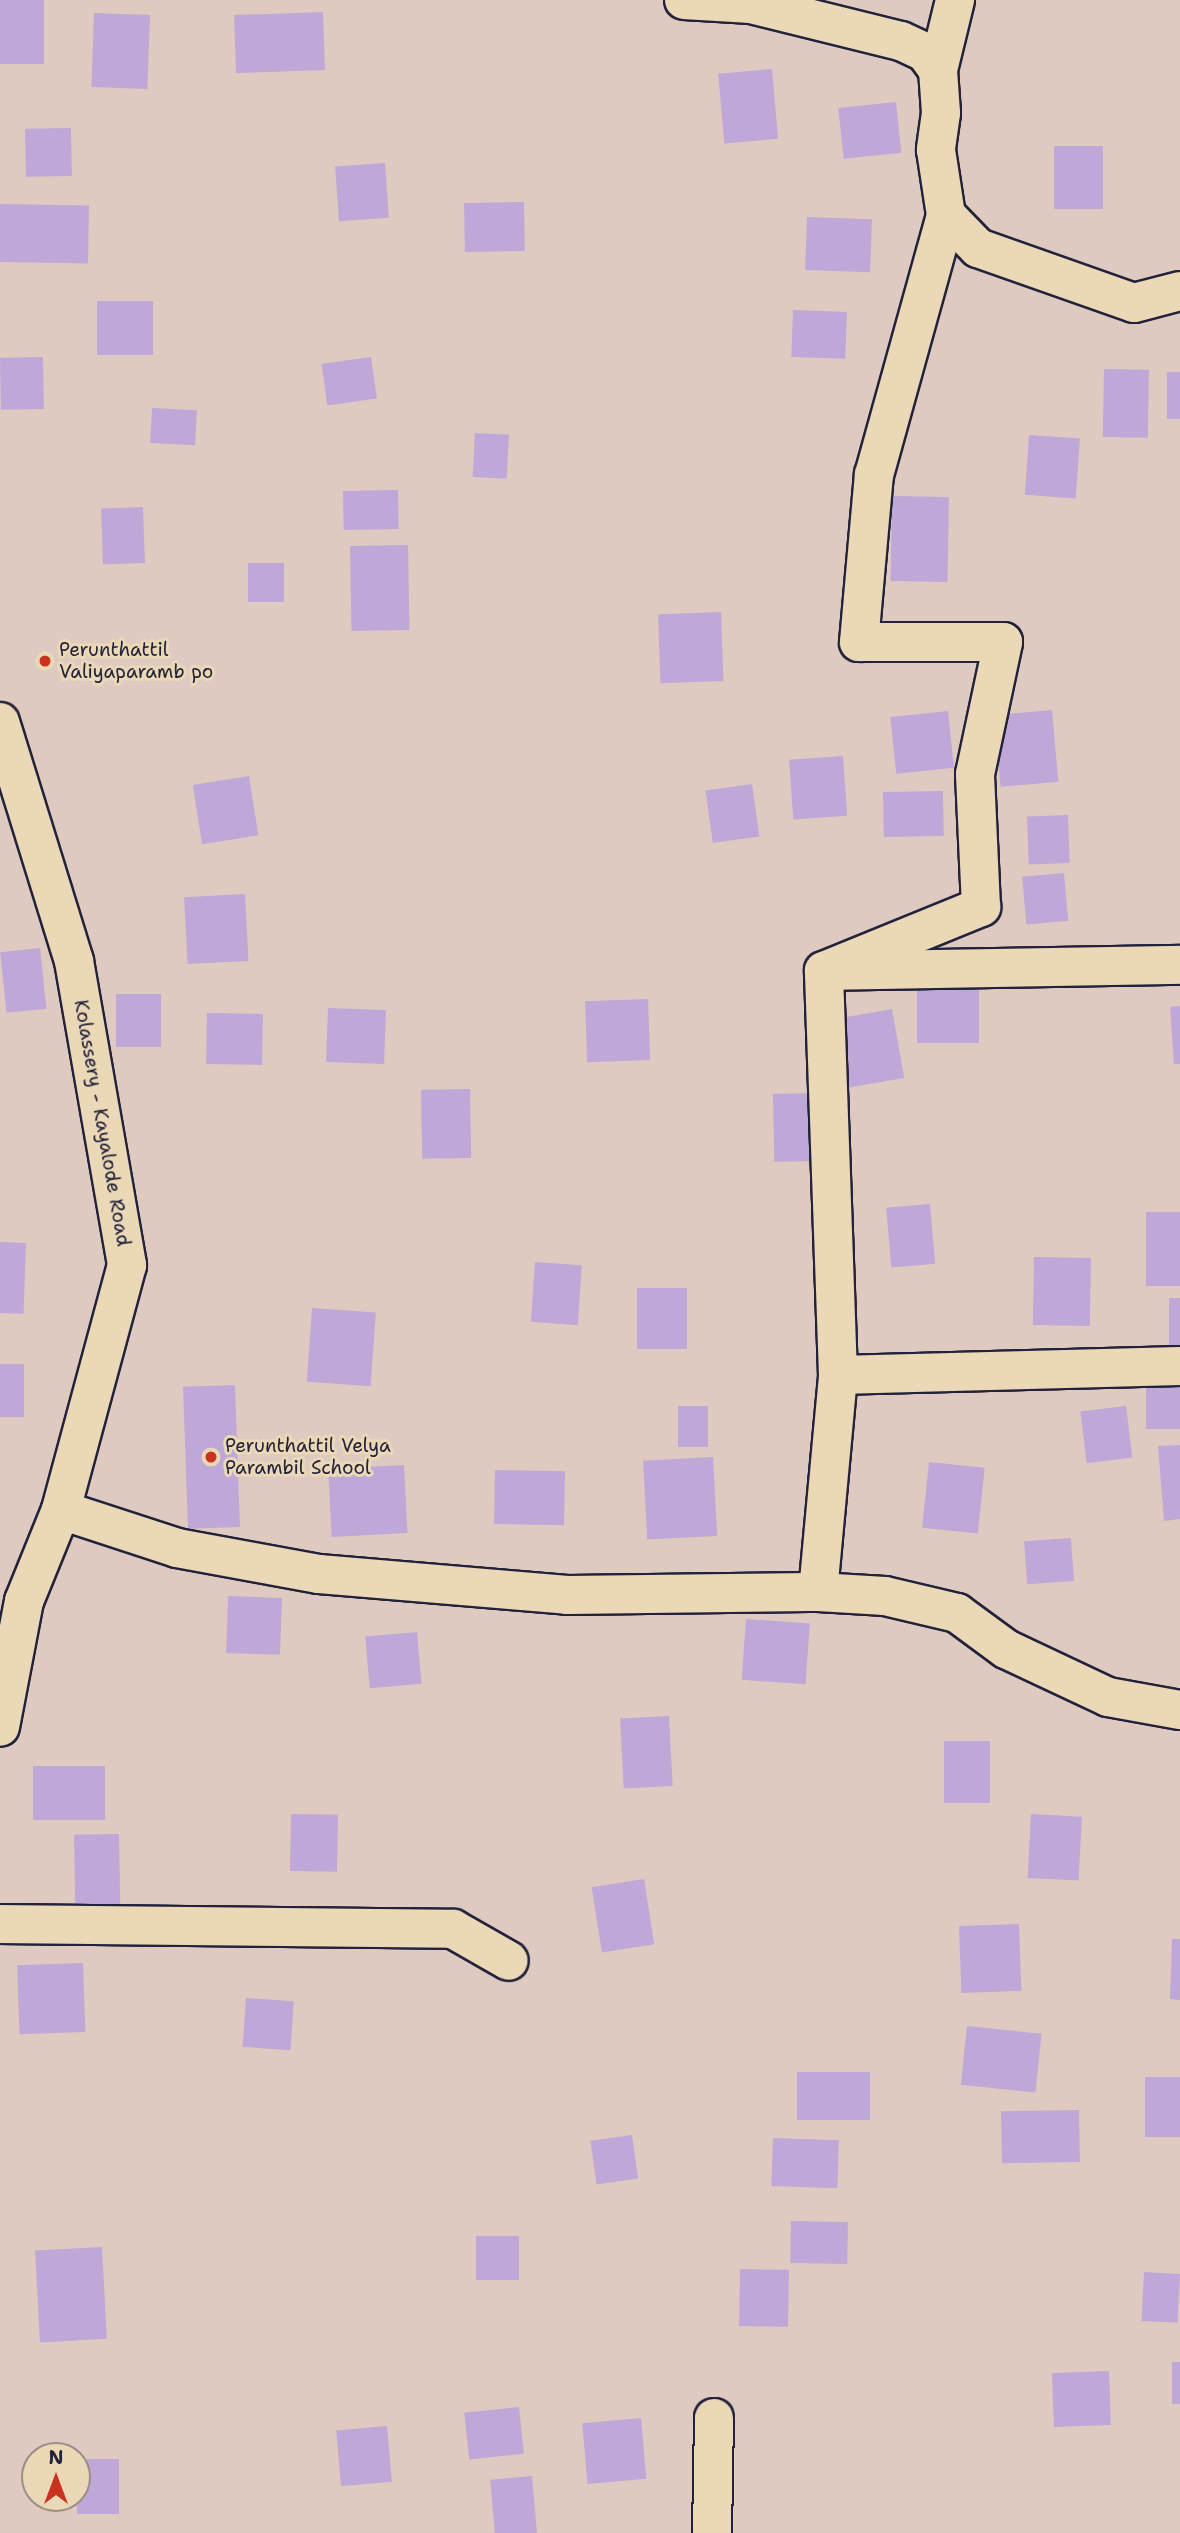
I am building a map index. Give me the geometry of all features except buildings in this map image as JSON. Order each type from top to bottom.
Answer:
[{"type":"street","points":[[684,0],[751,4],[901,41],[925,51],[938,70]]},
{"type":"street","points":[[824,971],[981,907],[975,774],[1003,642],[859,642],[874,475],[946,215],[936,150],[941,113],[938,70],[955,0]]},
{"type":"street","points":[[946,215],[978,248],[1134,303],[1180,292]]},
{"type":"street","name":"Kolassery - Kayalode Road","points":[[0,722],[74,961],[127,1265],[61,1510],[24,1601],[0,1727]]},
{"type":"street","points":[[824,971],[1180,965]]},
{"type":"street","points":[[818,1592],[838,1375],[824,971]]},
{"type":"street","points":[[838,1375],[1180,1366]]},
{"type":"street","points":[[61,1510],[177,1548],[319,1574],[567,1595],[818,1592],[885,1597],[957,1613],[1006,1649],[1108,1696],[1180,1710]]},
{"type":"street","points":[[0,1924],[453,1929],[509,1961]]},
{"type":"street","points":[[712,2533],[714,2418]]},
{"type":"place","name":"Perunthattil Valiyaparamb po","points":[[45,661]]},
{"type":"place","name":"Perunthattil Velya Parambil School","points":[[211,1457]]}]
